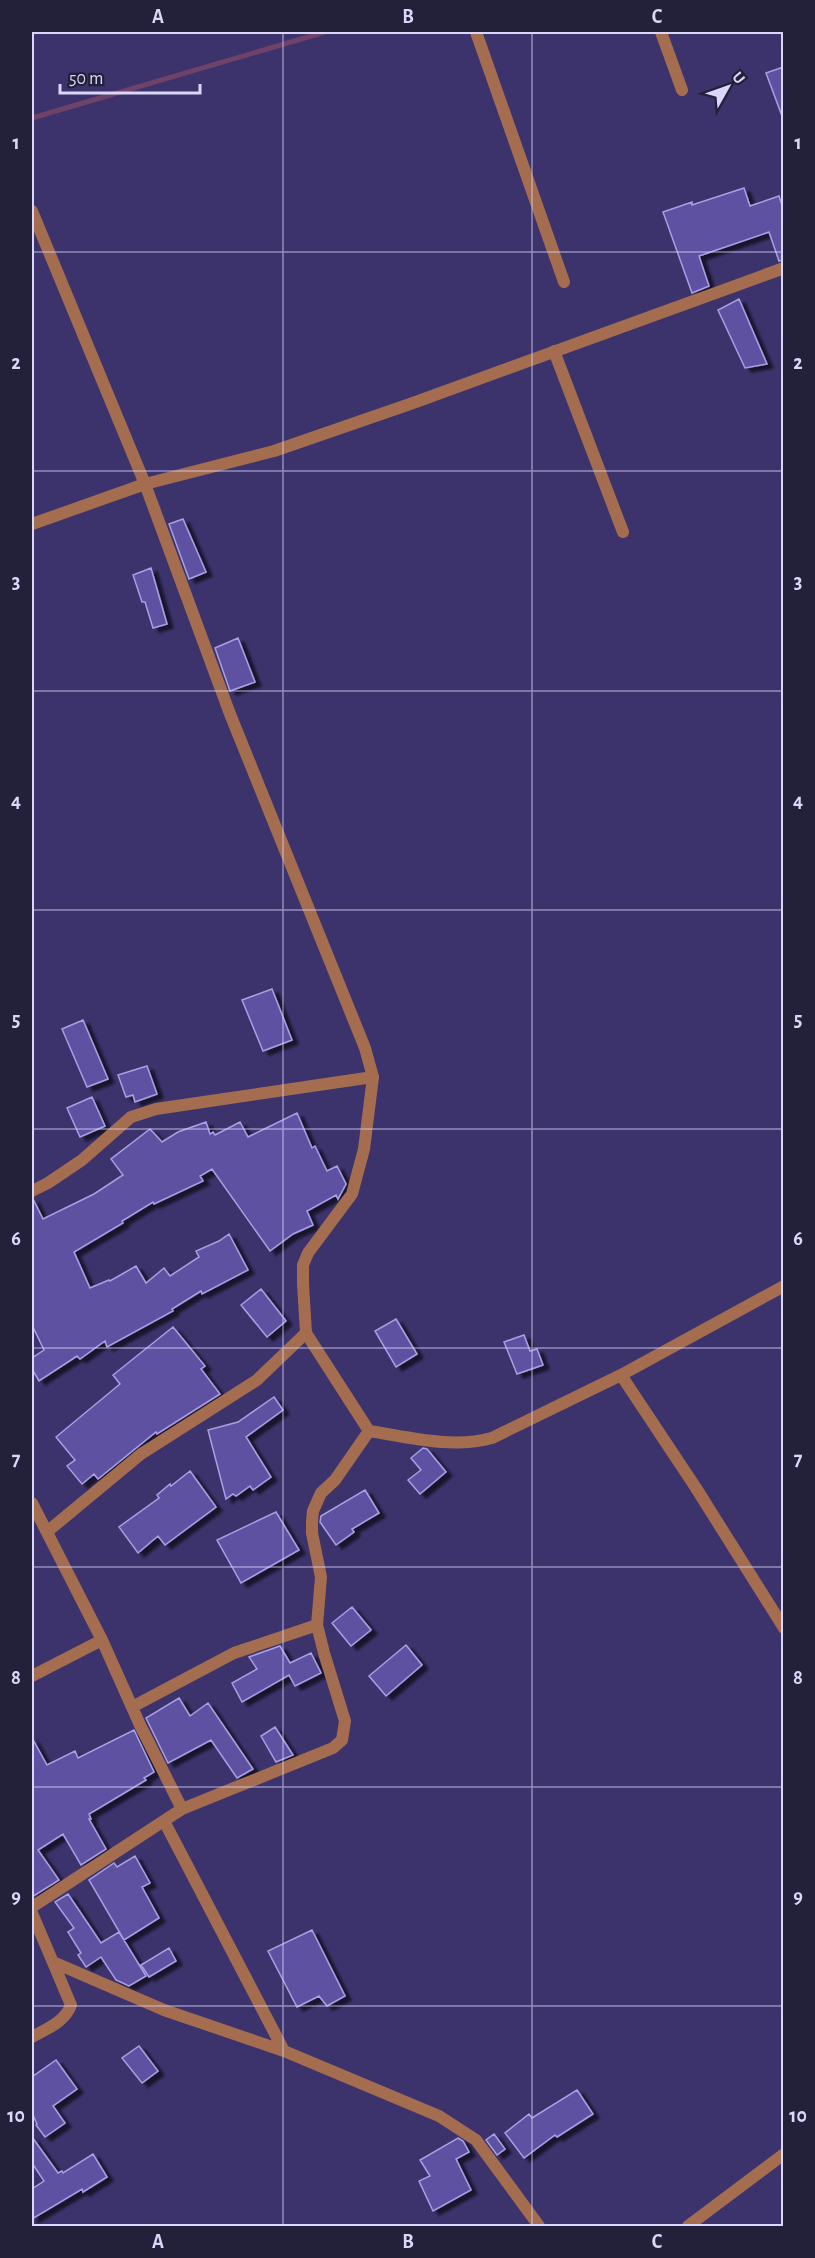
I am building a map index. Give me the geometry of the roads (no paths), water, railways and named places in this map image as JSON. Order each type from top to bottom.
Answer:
[{"type":"street","points":[[476,32],[564,282]]},
{"type":"street","points":[[661,32],[682,90]]},
{"type":"street","points":[[32,211],[145,484],[230,714],[365,1048],[373,1077],[364,1149],[352,1194],[308,1253],[303,1265],[306,1333],[369,1431],[446,1443],[492,1438],[621,1375],[783,1286]]},
{"type":"street","points":[[32,524],[145,484],[274,451],[413,403],[783,268]]},
{"type":"street","points":[[554,351],[623,532]]},
{"type":"street","points":[[32,1191],[82,1160],[131,1117],[156,1109],[373,1077]]},
{"type":"street","points":[[48,1531],[141,1454],[257,1380],[306,1333]]},
{"type":"street","points":[[621,1375],[696,1488],[783,1628]]},
{"type":"street","points":[[32,1907],[182,1809],[333,1748],[342,1740],[345,1721],[317,1625],[321,1577],[312,1533],[313,1511],[321,1493],[335,1480],[369,1431]]},
{"type":"street","points":[[32,1503],[102,1640],[182,1809]]},
{"type":"street","points":[[132,1707],[234,1653],[317,1625]]},
{"type":"street","points":[[32,1676],[102,1640]]},
{"type":"street","points":[[164,1821],[284,2051]]},
{"type":"street","points":[[32,2037],[57,2023],[71,2006],[33,1919]]},
{"type":"street","points":[[53,1962],[164,2010],[284,2051],[440,2116],[476,2140],[539,2226]]},
{"type":"street","points":[[688,2226],[783,2154]]},
{"type":"waterway","points":[[32,118],[325,32]]}]
